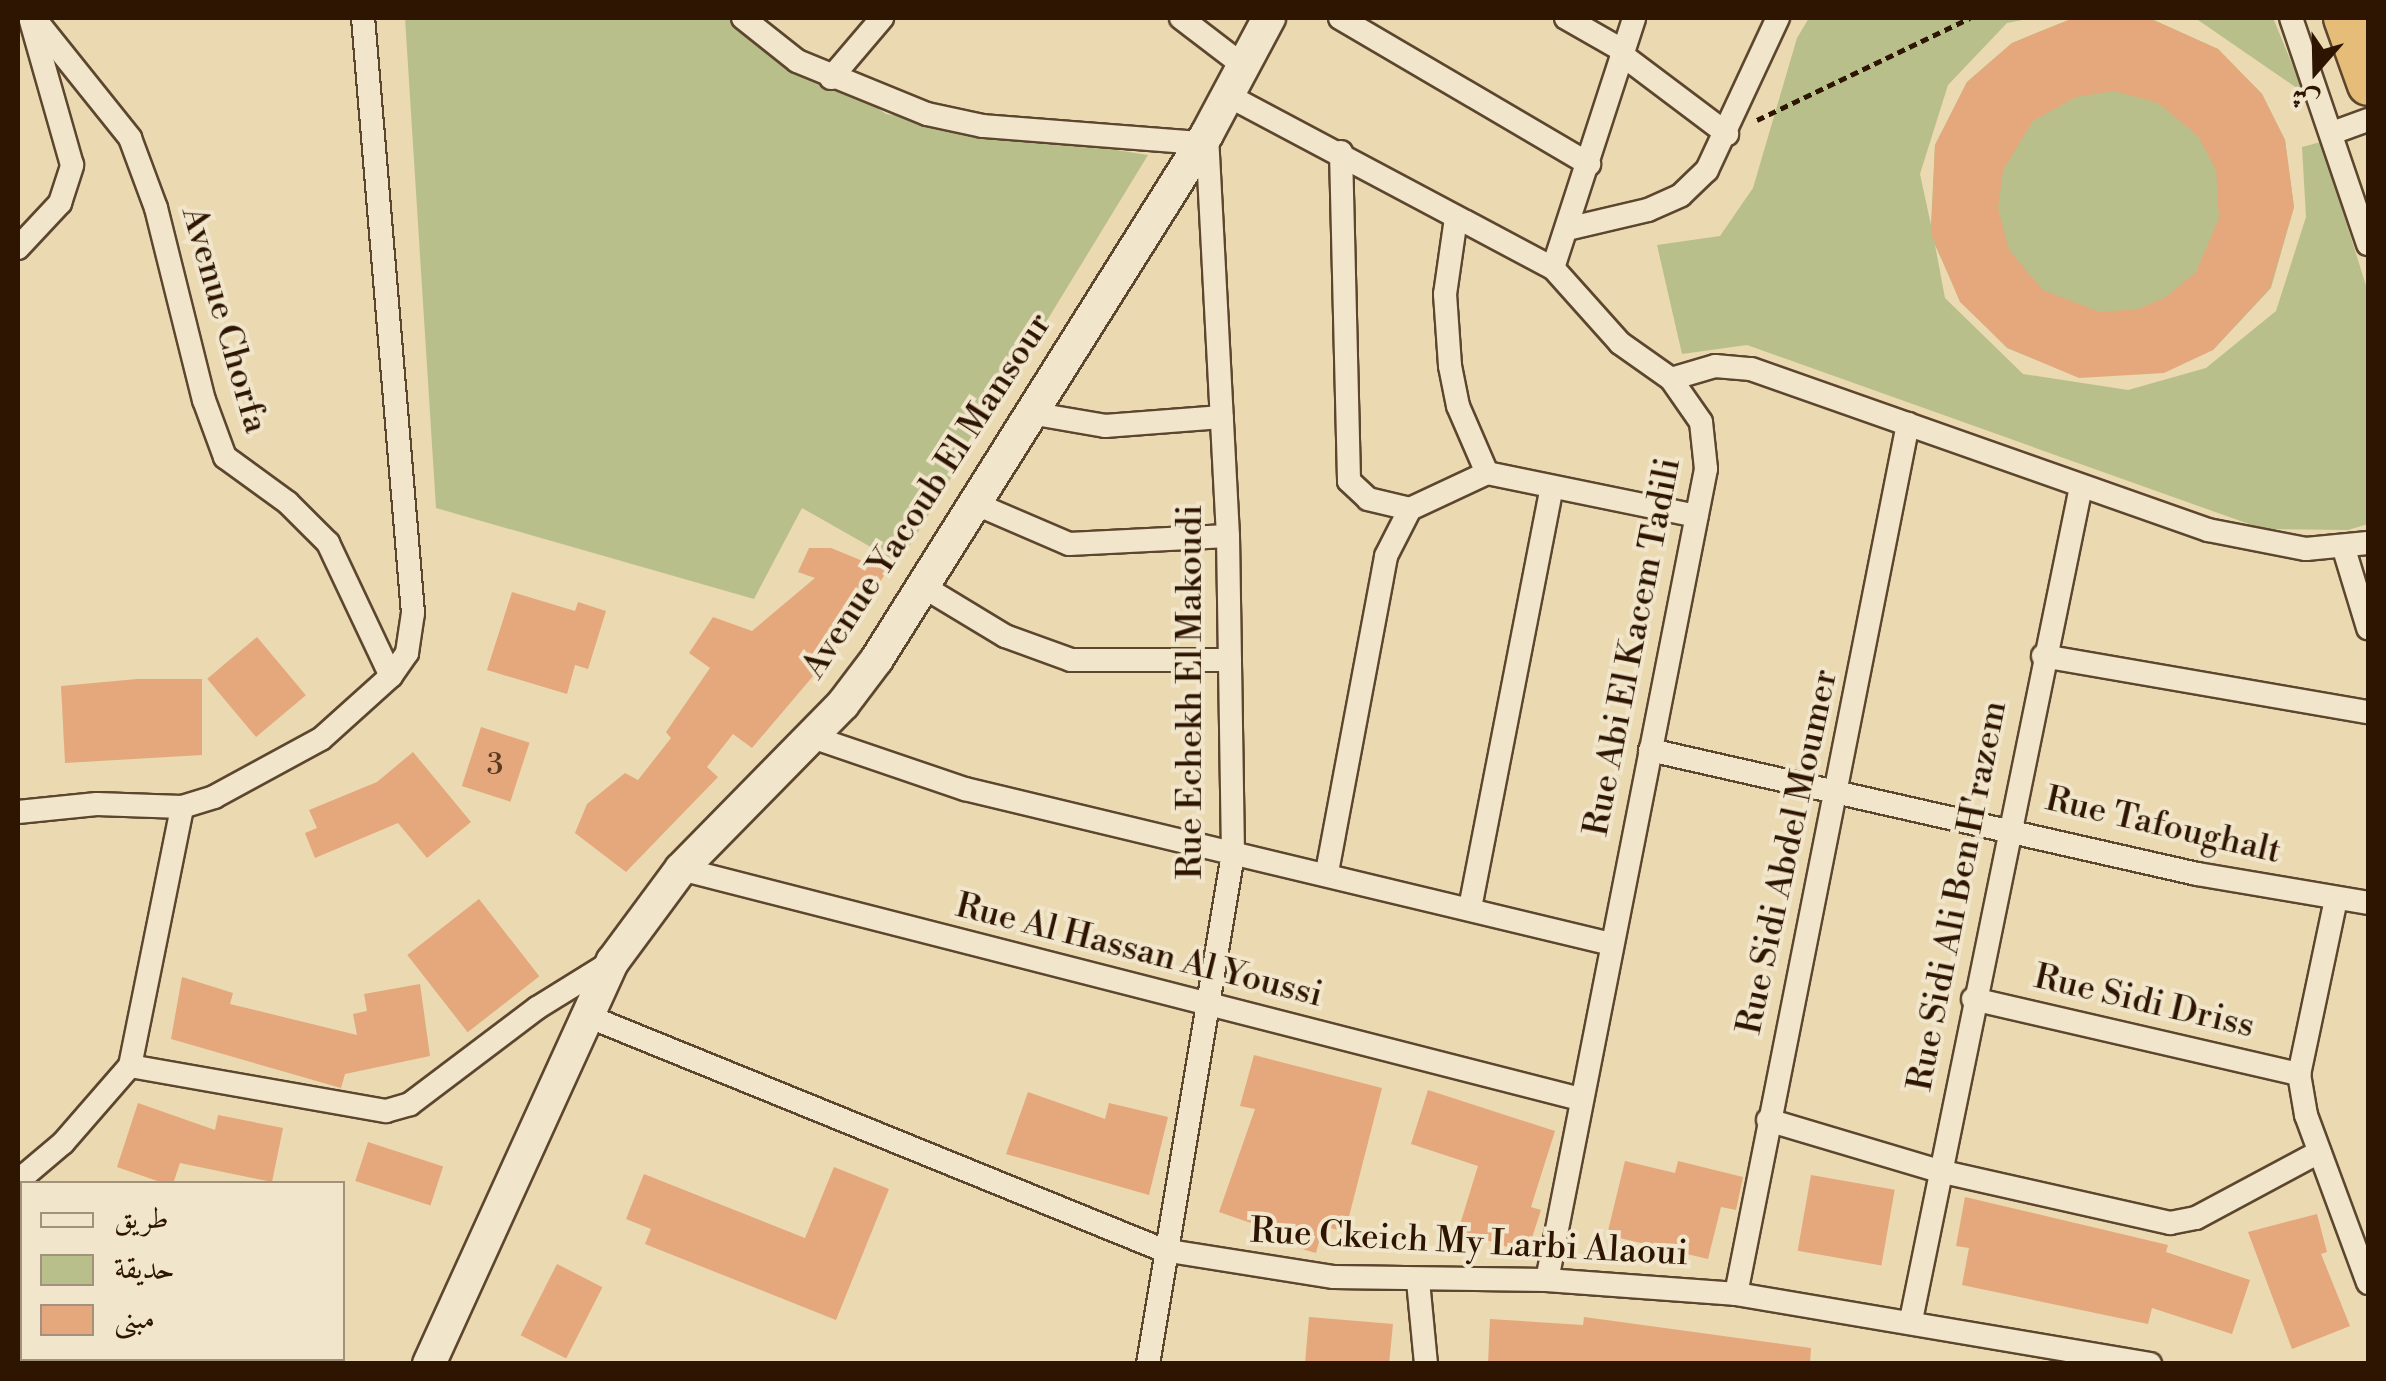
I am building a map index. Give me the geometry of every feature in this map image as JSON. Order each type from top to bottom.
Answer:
[{"type":"highway","points":[[2344,18],[2368,85]]},
{"type":"street","points":[[18,248],[60,204],[72,164],[32,18]]},
{"type":"street","name":"Avenue Chorfa","points":[[32,18],[130,138],[156,208],[208,415],[226,457],[288,503],[328,542],[391,676]]},
{"type":"street","points":[[18,812],[97,804],[182,807],[300,754],[391,676],[407,653],[413,613],[363,18]]},
{"type":"street","points":[[743,18],[765,39],[831,78],[926,114],[982,126],[1204,138]]},
{"type":"street","points":[[831,78],[882,18]]},
{"type":"street","name":"Rue Abi El Kacem Tadili","points":[[1181,18],[1237,81],[1342,152],[1553,268],[1620,342],[1671,379],[1701,422],[1706,447],[1698,516],[1546,1280]]},
{"type":"street","name":"Avenue Yacoub El Mansour","points":[[429,1364],[585,1016],[614,961],[681,869],[812,737],[877,660],[1204,138],[1269,18]]},
{"type":"street","points":[[1340,18],[1588,164]]},
{"type":"street","points":[[1566,18],[1622,52],[1727,134]]},
{"type":"street","points":[[1553,268],[1634,18]]},
{"type":"street","points":[[1567,229],[1603,224],[1681,195],[1707,170],[1778,18]]},
{"type":"street","points":[[2291,18],[2368,244]]},
{"type":"street","points":[[2332,133],[2368,120]]},
{"type":"street","name":"Rue Echekh El Makoudi","points":[[1148,1364],[1162,1250],[1213,1006],[1233,854],[1228,536],[1204,138]]},
{"type":"street","points":[[1342,152],[1349,481],[1368,499],[1410,509]]},
{"type":"street","points":[[1456,218],[1444,294],[1450,366],[1458,406],[1487,472]]},
{"type":"street","points":[[1671,379],[1715,366],[1751,370],[2223,533],[2306,549],[2344,549],[2368,542]]},
{"type":"street","points":[[1030,414],[1105,426],[1222,417]]},
{"type":"street","name":"Rue Sidi Abdel Moumer","points":[[1736,1294],[1908,424]]},
{"type":"street","points":[[1327,872],[1386,556],[1410,509],[1487,472],[1698,516]]},
{"type":"street","name":"Rue Sidi Ali Ben H'razem","points":[[1910,1320],[2008,826],[2081,486]]},
{"type":"street","points":[[1470,908],[1552,488]]},
{"type":"street","points":[[976,504],[1068,544],[1228,536]]},
{"type":"street","points":[[2344,549],[2368,628]]},
{"type":"street","points":[[924,587],[1005,636],[1071,660],[1230,660]]},
{"type":"street","points":[[2043,656],[2368,712]]},
{"type":"street","points":[[812,737],[965,789],[1233,854],[1327,872],[1610,944]]},
{"type":"street","name":"Rue Tafoughalt","points":[[1650,750],[2008,826],[2197,874],[2368,904]]},
{"type":"street","points":[[18,1181],[63,1143],[130,1066],[182,807]]},
{"type":"street","name":"Rue Al Hassan Al Youssi","points":[[681,869],[1580,1099]]},
{"type":"street","points":[[2336,899],[2299,1074],[2319,1152],[2368,1283]]},
{"type":"street","points":[[130,1066],[386,1112],[410,1104],[536,1008],[614,961]]},
{"type":"street","name":"Rue Sidi Driss","points":[[1973,999],[2299,1074]]},
{"type":"street","name":"Rue Ckeich My Larbi Alaoui","points":[[585,1016],[1162,1250],[1262,1268],[1418,1281],[1546,1280],[1736,1294],[1910,1320],[2150,1364]]},
{"type":"street","points":[[1768,1120],[1939,1171],[2170,1223],[2196,1218],[2319,1152]]},
{"type":"street","points":[[1418,1281],[1426,1364]]},
{"type":"path","points":[[1727,134],[1970,18]]},
{"type":"green space","points":[[405,18],[747,18],[886,114],[1148,155],[899,563],[802,508],[754,599],[436,508]]},
{"type":"green space","points":[[1809,18],[2032,18],[2007,23],[1948,85],[1920,174],[1931,225],[1935,145],[1967,82],[2012,43],[2071,19],[2149,18],[2218,49],[2262,94],[2285,140],[2294,207],[2271,288],[2213,350],[2079,377],[2007,348],[1961,302],[1935,245],[1945,298],[2023,374],[2128,390],[2206,368],[2276,311],[2306,217],[2302,147],[2321,142],[2368,292],[2368,524],[2348,530],[2263,529],[1747,345],[1682,354],[1657,245],[1720,236],[1753,188],[1797,38]]},
{"type":"green space","points":[[2177,18],[2273,18],[2304,93],[2198,20]]},
{"type":"building","points":[[2149,18],[2218,49],[2262,94],[2285,140],[2294,207],[2270,288],[2213,350],[2164,373],[2079,378],[2008,348],[1960,302],[1931,234],[1935,145],[1967,82],[2012,43],[2071,19]],"holes":[[[2114,91],[2158,103],[2198,136],[2216,170],[2219,218],[2196,272],[2166,297],[2138,309],[2100,312],[2043,290],[2009,250],[1998,208],[2003,170],[2033,121],[2076,97]]]},
{"type":"building","points":[[809,548],[831,548],[887,571],[842,642],[752,748],[733,734],[707,767],[718,777],[626,872],[575,833],[587,804],[625,773],[638,780],[671,738],[666,732],[710,668],[689,653],[713,617],[752,631],[815,578],[798,572]]},
{"type":"building","points":[[512,592],[575,611],[578,602],[606,611],[588,669],[575,665],[567,694],[487,670]]},
{"type":"building","points":[[257,637],[306,695],[256,737],[207,679]]},
{"type":"building","points":[[137,679],[202,679],[202,755],[65,763],[61,686]]},
{"type":"building","points":[[481,727],[530,743],[510,802],[462,786]]},
{"type":"building","points":[[413,752],[471,822],[427,858],[398,823],[315,858],[305,833],[317,828],[309,810],[377,782]]},
{"type":"building","points":[[479,899],[539,976],[468,1032],[407,955]]},
{"type":"building","points":[[182,977],[233,993],[230,1004],[357,1035],[353,1014],[367,1011],[364,994],[420,984],[430,1056],[345,1074],[341,1088],[171,1039]]},
{"type":"building","points":[[1254,1055],[1382,1088],[1345,1232],[1323,1226],[1316,1253],[1295,1247],[1297,1239],[1219,1212],[1255,1109],[1240,1106]]},
{"type":"building","points":[[1428,1090],[1555,1131],[1531,1207],[1541,1210],[1527,1253],[1458,1231],[1478,1166],[1411,1144]]},
{"type":"building","points":[[1028,1092],[1105,1119],[1109,1103],[1168,1117],[1149,1195],[1006,1154]]},
{"type":"building","points":[[138,1103],[215,1130],[218,1115],[283,1128],[272,1181],[180,1163],[174,1181],[157,1181],[117,1167]]},
{"type":"building","points":[[368,1142],[443,1166],[430,1205],[355,1181]]},
{"type":"building","points":[[1625,1161],[1675,1173],[1678,1161],[1743,1177],[1736,1210],[1721,1207],[1708,1259],[1607,1235]]},
{"type":"building","points":[[834,1167],[889,1189],[836,1320],[645,1244],[651,1229],[626,1219],[644,1174],[805,1238]]},
{"type":"building","points":[[1811,1175],[1895,1190],[1881,1266],[1798,1251]]},
{"type":"building","points":[[1965,1197],[2168,1245],[2166,1252],[2250,1280],[2232,1334],[2152,1308],[2148,1324],[1962,1285],[1969,1248],[1956,1246]]},
{"type":"building","points":[[2317,1214],[2327,1252],[2321,1254],[2350,1326],[2292,1349],[2248,1232]]},
{"type":"building","points":[[557,1264],[602,1287],[566,1358],[521,1335]]},
{"type":"building","points":[[1309,1317],[1393,1324],[1389,1364],[1305,1364]]},
{"type":"building","points":[[1584,1317],[1811,1348],[1810,1364],[1488,1364],[1490,1319],[1583,1325]]}]
